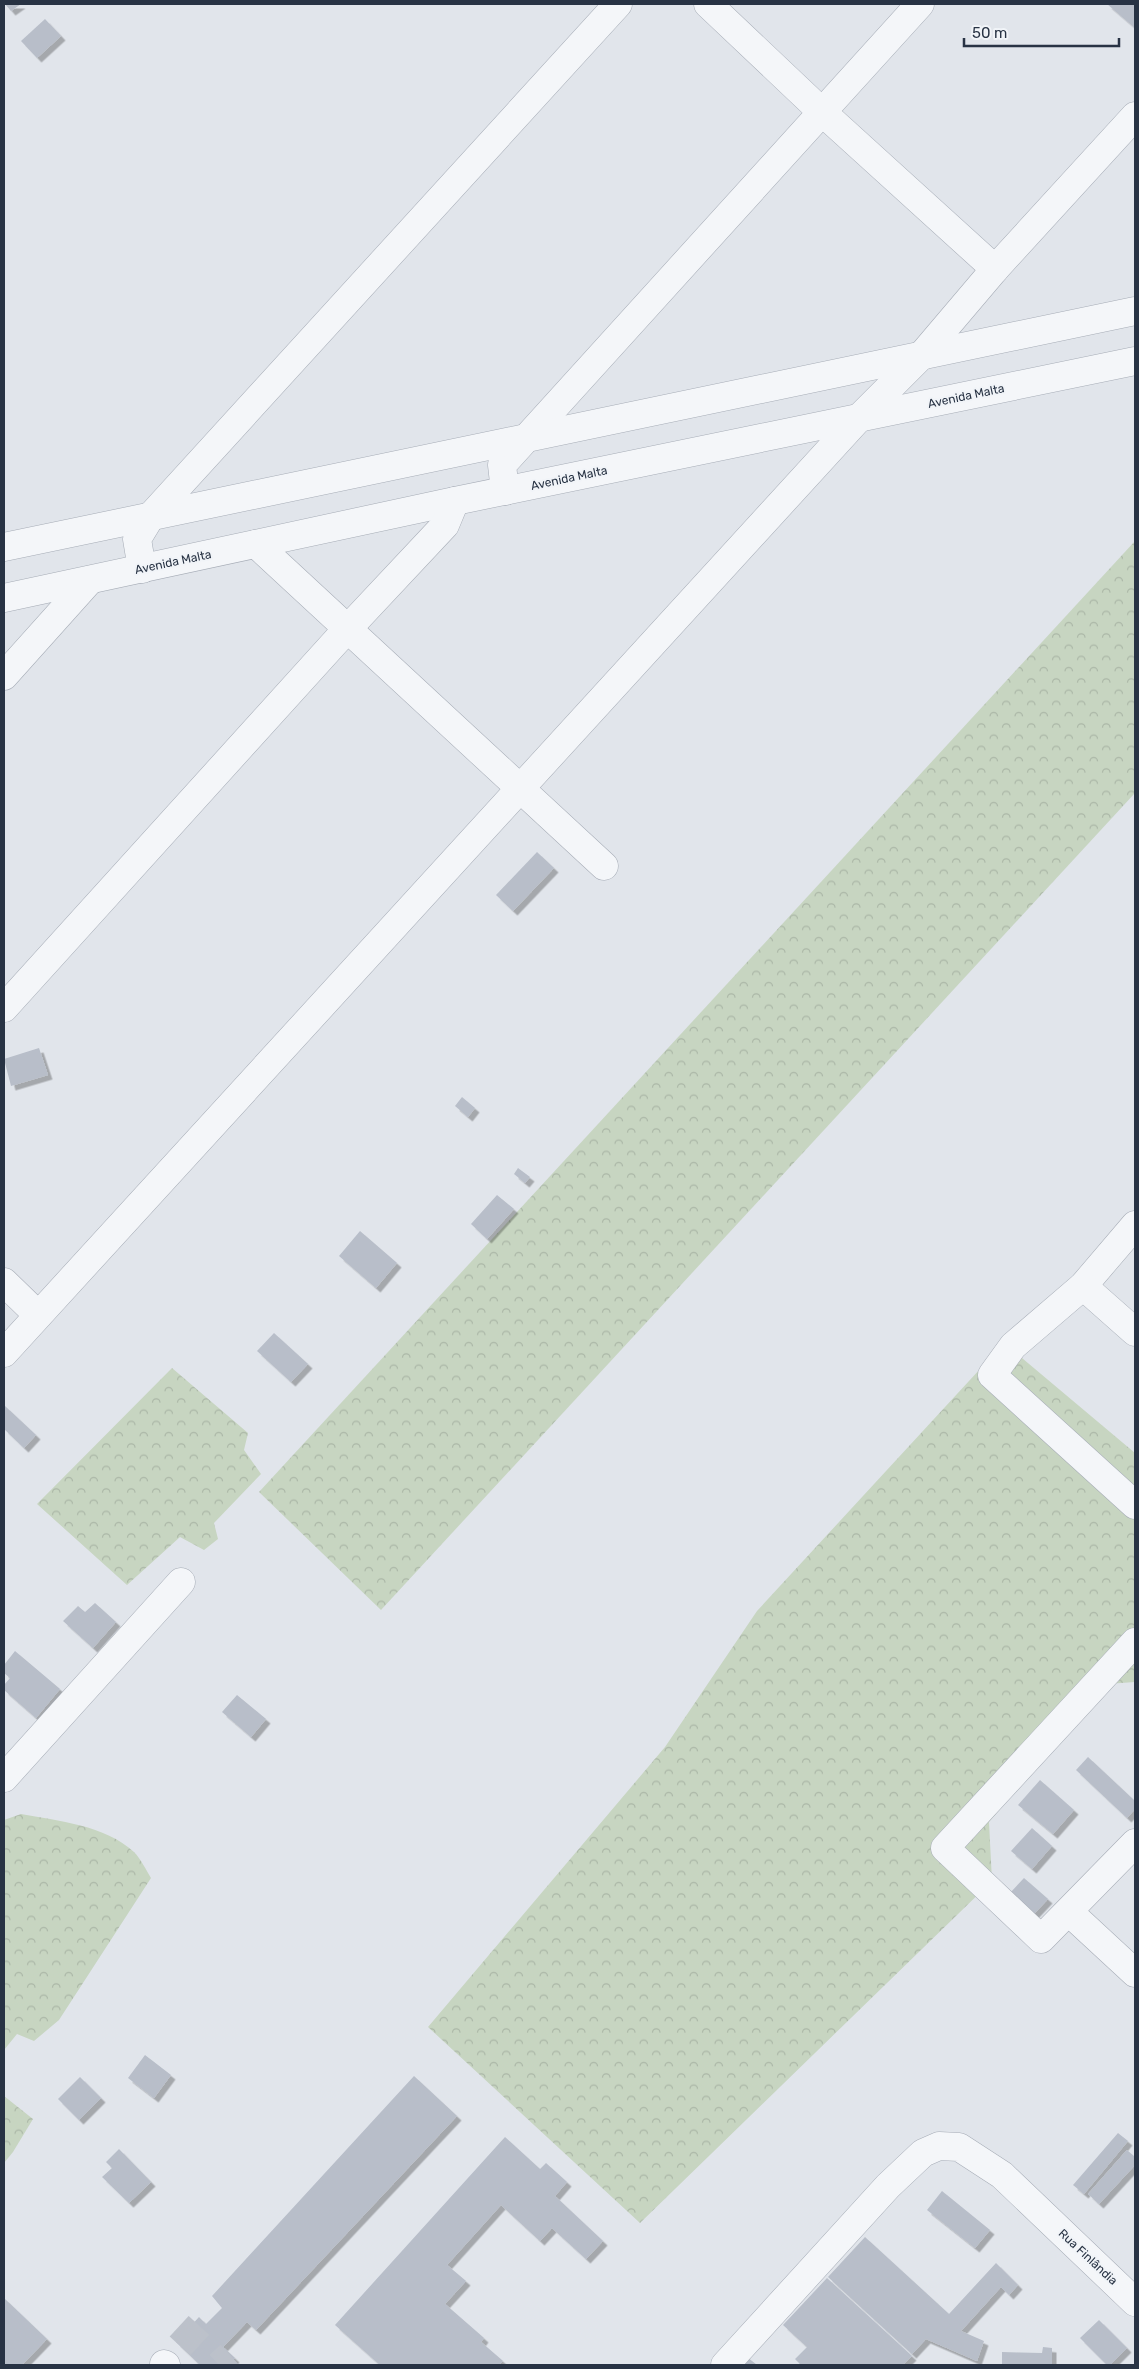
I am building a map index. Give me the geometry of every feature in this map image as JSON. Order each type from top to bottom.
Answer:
[{"type":"street","points":[[142,569],[137,539],[151,516],[618,4]]},
{"type":"street","points":[[708,4],[821,112],[995,269]]},
{"type":"street","points":[[505,491],[502,464],[920,4]]},
{"type":"street","points":[[4,1353],[858,419],[922,355],[995,269],[1135,116]]},
{"type":"street","points":[[4,547],[1135,311]]},
{"type":"street","name":"Avenida Malta","points":[[4,598],[455,501],[1135,361]]},
{"type":"street","points":[[4,1008],[346,630],[445,525],[455,501]]},
{"type":"street","points":[[256,544],[346,630],[604,866]]},
{"type":"street","points":[[4,676],[90,580]]},
{"type":"street","points":[[1135,1225],[1083,1286],[1013,1346],[992,1375],[1135,1505]]},
{"type":"street","points":[[4,1282],[38,1315]]},
{"type":"street","points":[[1083,1286],[1135,1332]]},
{"type":"street","points":[[4,1778],[181,1582]]},
{"type":"street","points":[[1135,1642],[945,1848],[1041,1939],[1135,1843]]},
{"type":"street","points":[[1069,1912],[1135,1973]]},
{"type":"street","name":"Rua Finlândia","points":[[726,2365],[888,2186],[923,2153],[939,2146],[959,2147],[1002,2175],[1135,2302]]},
{"type":"green space","points":[[1135,541],[1135,793],[381,1610],[259,1492]]},
{"type":"green space","points":[[1004,1343],[1135,1453],[1135,1682],[1107,1684],[989,1822],[992,1881],[640,2223],[428,2027],[665,1747],[757,1611]]},
{"type":"green space","points":[[172,1368],[248,1433],[244,1450],[261,1474],[214,1523],[218,1539],[204,1550],[180,1537],[127,1585],[37,1504]]},
{"type":"green space","points":[[21,1814],[80,1825],[109,1836],[134,1852],[151,1878],[59,2020],[34,2041],[17,2034],[4,2050],[4,1820]]},
{"type":"green space","points":[[4,2096],[33,2119],[4,2163]]},
{"type":"building","points":[[5,4],[21,4],[11,11]]},
{"type":"building","points":[[1107,4],[1135,4],[1135,28]]},
{"type":"building","points":[[45,19],[61,36],[37,58],[21,41]]},
{"type":"building","points":[[537,852],[554,868],[513,911],[496,895]]},
{"type":"building","points":[[39,1048],[48,1075],[11,1086],[4,1059]]},
{"type":"building","points":[[462,1097],[475,1108],[468,1117],[455,1106]]},
{"type":"building","points":[[518,1168],[530,1177],[525,1183],[514,1174]]},
{"type":"building","points":[[497,1195],[514,1209],[487,1239],[471,1224]]},
{"type":"building","points":[[360,1231],[397,1263],[376,1288],[339,1256]]},
{"type":"building","points":[[274,1333],[308,1364],[291,1382],[257,1351]]},
{"type":"building","points":[[5,1406],[36,1435],[24,1448],[4,1429]]},
{"type":"building","points":[[95,1603],[116,1622],[93,1648],[63,1621],[78,1606],[85,1612]]},
{"type":"building","points":[[15,1651],[60,1689],[36,1718],[4,1690],[4,1685],[10,1678],[4,1673],[4,1665]]},
{"type":"building","points":[[237,1695],[266,1719],[251,1737],[222,1712]]},
{"type":"building","points":[[1088,1757],[1135,1801],[1135,1809],[1127,1818],[1076,1770]]},
{"type":"building","points":[[1040,1780],[1074,1810],[1053,1834],[1018,1805]]},
{"type":"building","points":[[1032,1828],[1052,1846],[1032,1869],[1011,1851]]},
{"type":"building","points":[[1024,1878],[1048,1899],[1033,1915],[1009,1894]]},
{"type":"building","points":[[145,2055],[171,2075],[154,2098],[128,2078]]},
{"type":"building","points":[[414,2076],[457,2116],[256,2330],[247,2322],[223,2347],[235,2358],[228,2365],[200,2365],[176,2342],[199,2317],[206,2324],[222,2308],[212,2296]]},
{"type":"building","points":[[80,2077],[101,2098],[79,2120],[58,2099]]},
{"type":"building","points":[[1118,2133],[1128,2141],[1084,2194],[1073,2185]]},
{"type":"building","points":[[505,2137],[540,2169],[546,2163],[567,2182],[555,2196],[603,2241],[586,2259],[552,2228],[540,2241],[501,2205],[447,2265],[466,2281],[445,2304],[484,2338],[481,2342],[503,2361],[499,2365],[380,2365],[335,2325]]},
{"type":"building","points":[[119,2149],[151,2182],[129,2203],[102,2177],[112,2168],[106,2162]]},
{"type":"building","points":[[1127,2150],[1135,2157],[1135,2165],[1099,2204],[1088,2194]]},
{"type":"building","points":[[942,2191],[990,2230],[975,2248],[927,2210]]},
{"type":"building","points":[[865,2237],[949,2314],[996,2263],[1018,2285],[1009,2295],[1001,2287],[961,2331],[984,2341],[977,2361],[926,2339],[912,2354],[828,2277]]},
{"type":"building","points":[[827,2278],[912,2356],[903,2365],[801,2365],[795,2359],[807,2347],[783,2325]]},
{"type":"building","points":[[4,2298],[47,2339],[22,2365],[4,2365]]},
{"type":"building","points":[[1099,2320],[1127,2348],[1110,2365],[1107,2365],[1080,2338]]},
{"type":"building","points":[[1043,2347],[1052,2348],[1052,2365],[1002,2365],[1002,2352],[1042,2353]]},
{"type":"building","points":[[747,2357],[757,2365],[739,2365]]},
{"type":"tunnel","points":[[180,2346],[203,2321]]},
{"type":"tunnel","points":[[219,2365],[230,2355]]}]
